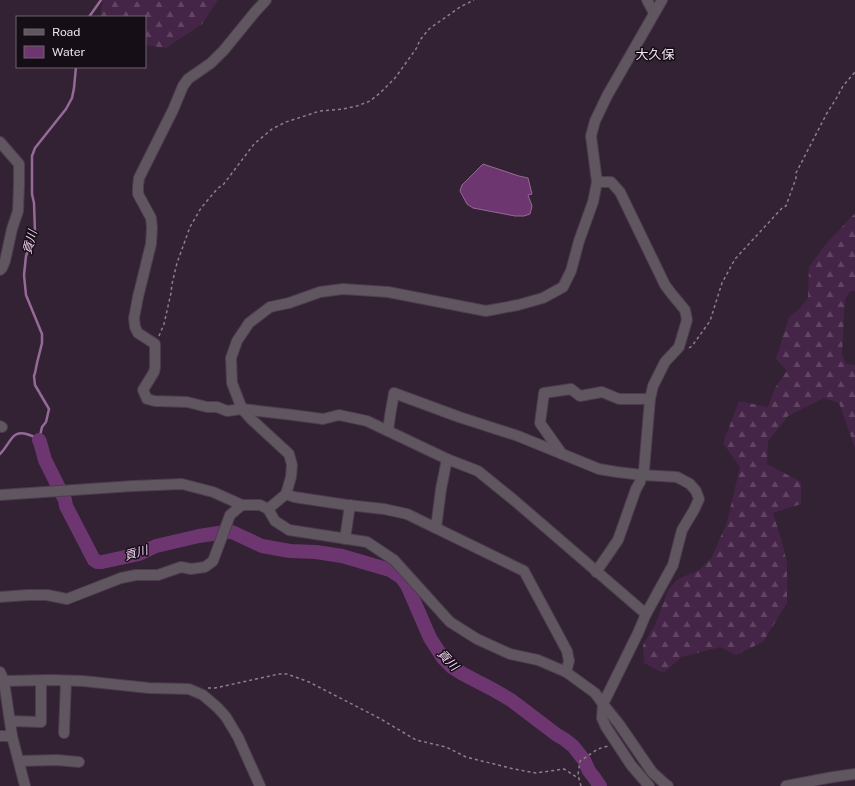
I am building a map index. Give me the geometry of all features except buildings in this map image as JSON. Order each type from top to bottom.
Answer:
[{"type":"street","points":[[266,0],[254,12],[224,50],[211,63],[188,79],[183,86],[173,110],[139,178],[138,194],[151,218],[152,228],[151,244],[134,318],[135,327],[138,333],[154,344],[154,372],[144,390],[147,399],[154,402],[187,402],[207,407],[217,407],[227,411],[242,409],[293,414],[323,419],[339,415],[367,421],[447,459],[478,471],[646,614]]},
{"type":"street","points":[[647,0],[654,13]]},
{"type":"street","points":[[268,509],[286,494],[291,477],[292,465],[289,454],[259,428],[242,409],[232,383],[231,358],[237,341],[249,323],[270,307],[289,303],[320,292],[343,289],[388,292],[486,311],[518,306],[543,298],[563,287],[570,271],[579,240],[593,202],[597,182],[591,136],[595,121],[607,96],[662,0]]},
{"type":"street","points":[[0,142],[19,164],[19,185],[18,211],[5,261],[0,270]]},
{"type":"street","points":[[596,572],[618,540],[644,470],[650,399],[653,386],[665,362],[679,347],[687,320],[685,310],[665,285],[620,192],[612,182],[597,182]]},
{"type":"street","points":[[562,454],[540,423],[544,393],[572,389],[580,396],[602,392],[619,399],[650,399]]},
{"type":"street","points":[[388,432],[394,393],[459,417],[518,436],[599,469],[642,475],[677,477],[690,484],[696,491],[699,499],[682,530],[673,564],[646,614],[603,704],[602,718],[631,764],[649,786]]},
{"type":"street","points":[[436,528],[441,489],[447,459]]},
{"type":"street","points":[[0,495],[182,484],[213,492],[242,505],[260,505],[268,509],[275,521],[289,530],[367,542],[394,560],[450,622],[477,639],[510,654],[538,660],[566,672],[595,693],[619,724],[652,772],[668,786]]},
{"type":"street","points":[[286,494],[294,497],[384,509],[407,514],[524,571],[567,651],[569,661],[566,672]]},
{"type":"street","points":[[0,597],[47,595],[67,599],[121,578],[136,575],[158,575],[181,567],[191,569],[205,567],[213,561],[230,515],[242,505]]},
{"type":"street","points":[[345,539],[350,505]]},
{"type":"street","points":[[25,786],[3,695],[2,677],[83,681],[149,688],[188,689],[203,695],[226,717],[238,736],[258,781]]},
{"type":"street","points":[[10,721],[41,722],[42,680]]},
{"type":"street","points":[[64,733],[66,681]]},
{"type":"street","points":[[0,736],[12,736]]},
{"type":"street","points":[[19,761],[58,760],[79,762]]},
{"type":"street","points":[[786,786],[855,774]]},
{"type":"street","points":[[249,786],[252,780],[258,781]]},
{"type":"path","points":[[154,344],[161,334],[172,284],[190,227],[201,208],[223,184],[254,144],[272,129],[286,122],[320,111],[343,109],[370,101],[395,78],[429,29],[460,7],[474,0]]},
{"type":"path","points":[[685,350],[692,346],[710,321],[722,283],[735,259],[783,207],[786,206],[796,178],[796,173],[827,113],[843,86],[855,72]]},
{"type":"path","points":[[188,689],[215,688],[279,674],[287,674],[309,682],[372,714],[416,740],[446,747],[466,757],[514,769],[536,773],[564,769],[578,778]]},
{"type":"path","points":[[581,786],[578,778],[580,761],[598,749],[618,744]]},
{"type":"green space","points":[[103,0],[218,0],[202,24],[166,48],[146,45],[146,16],[100,16]]},
{"type":"green space","points":[[855,213],[855,291],[851,291],[845,299],[842,354],[846,364],[855,365],[855,448],[839,403],[824,398],[788,416],[768,441],[767,464],[801,482],[801,504],[773,513],[787,563],[787,603],[763,642],[736,655],[720,647],[682,657],[663,673],[644,663],[643,645],[655,625],[668,590],[678,579],[699,570],[712,557],[727,522],[740,467],[723,443],[739,401],[768,407],[775,388],[787,371],[776,359],[789,317],[799,309],[808,298],[809,267],[825,245]]},
{"type":"water","points":[[483,164],[528,178],[532,194],[528,195],[532,206],[530,214],[515,216],[473,208],[467,204],[460,191],[462,185]]},
{"type":"waterway","name":"貢川","points":[[90,16],[101,0]]},
{"type":"waterway","name":"貢川","points":[[0,454],[15,435],[22,433],[33,436],[39,440],[49,409],[35,385],[34,376],[42,343],[42,334],[26,295],[24,275],[26,256],[35,232],[34,203],[32,194],[32,156],[35,148],[66,109],[72,98],[76,68]]},
{"type":"waterway","name":"貢川","points":[[39,440],[45,460],[65,500],[66,506],[94,560],[97,562],[139,554],[156,546],[199,536],[232,532],[262,546],[290,551],[316,552],[342,556],[390,570],[401,577],[407,585],[430,638],[443,658],[452,667],[463,674],[511,700],[573,746],[584,760],[589,771],[600,786]]},
{"type":"district","name":"大久保","points":[[655,54]]}]
